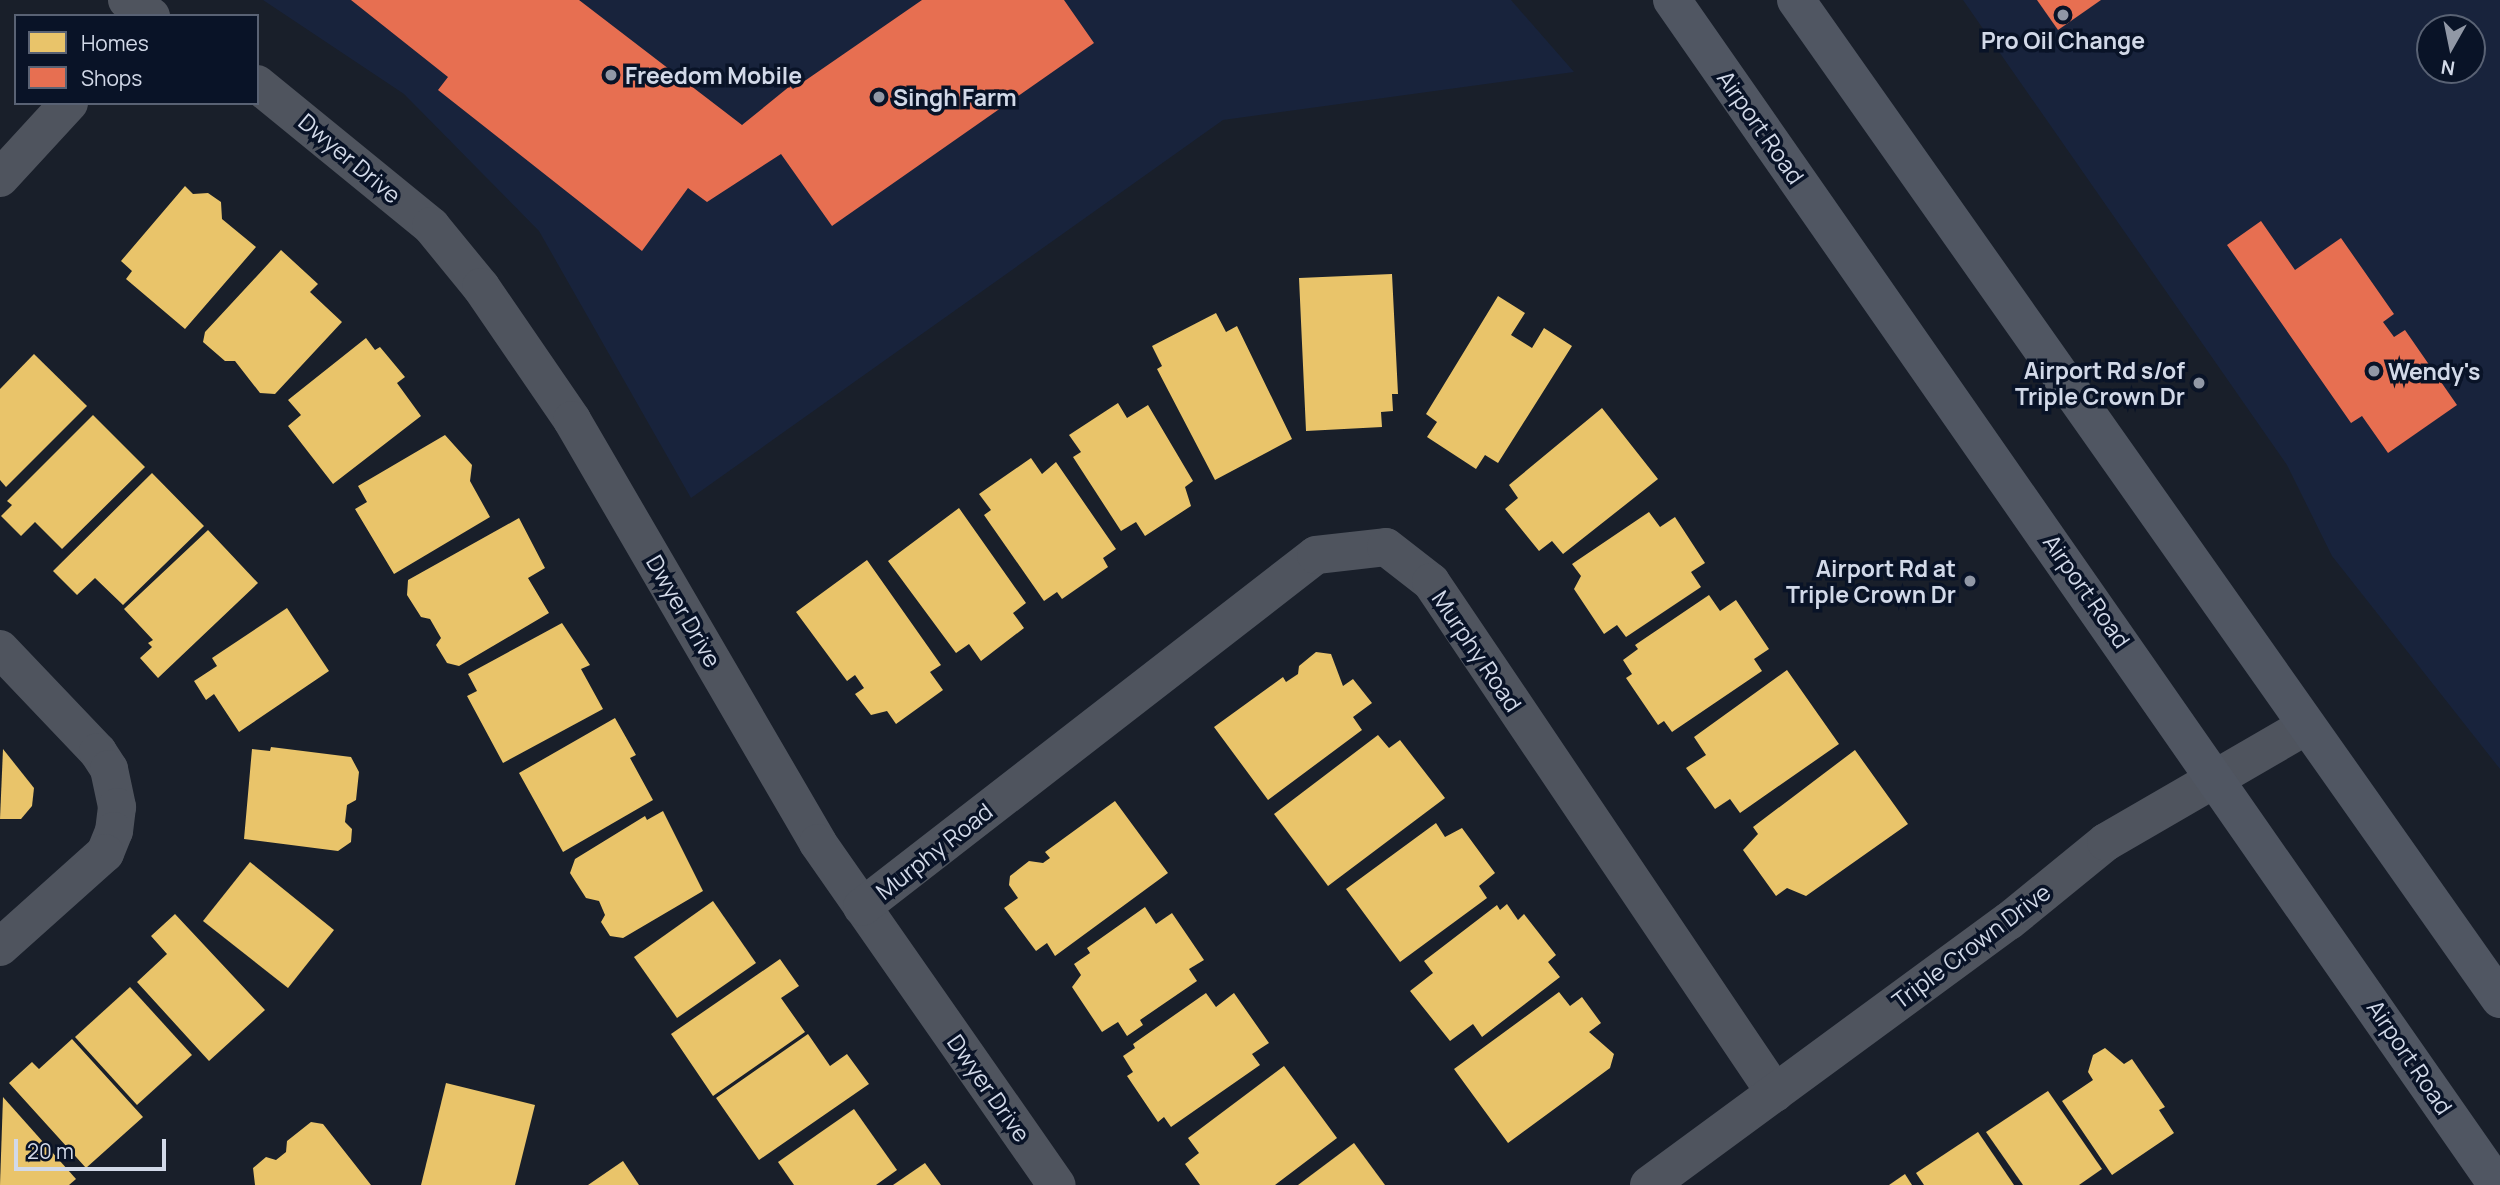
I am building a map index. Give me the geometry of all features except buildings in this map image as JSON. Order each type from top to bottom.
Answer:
[{"type":"main road","name":"Airport Road","points":[[1672,0],[2217,778],[2497,1185]]},
{"type":"main road","points":[[1796,0],[2500,999]]},
{"type":"street","name":"Dwyer Drive","points":[[259,86],[431,226],[481,287],[572,420],[818,843],[1057,1185]]},
{"type":"street","points":[[0,178],[67,105]]},
{"type":"street","name":"Murphy Road","points":[[862,907],[1316,555],[1386,547],[1430,582],[1775,1093]]},
{"type":"street","points":[[0,649],[98,752],[109,769],[117,807],[114,831],[105,853],[0,947]]},
{"type":"street","name":"Triple Crown Drive","points":[[1649,1185],[2009,921],[2106,842],[2306,726]]},
{"type":"shaded area","points":[[263,0],[1511,0],[1574,72],[1223,120],[691,498],[539,231],[404,94]]},
{"type":"shaded area","points":[[1963,0],[2500,0],[2500,769],[2332,556],[2287,465]]},
{"type":"place","name":"Pro Oil Change","points":[[2063,15]]},
{"type":"place","name":"Freedom Mobile","points":[[611,75]]},
{"type":"place","name":"Singh Farm","points":[[879,97]]},
{"type":"place","name":"Wendy's","points":[[2374,371]]},
{"type":"place","name":"Airport Rd s/of Triple Crown Dr","points":[[2199,383]]},
{"type":"place","name":"Airport Rd at Triple Crown Dr","points":[[1970,581]]}]
